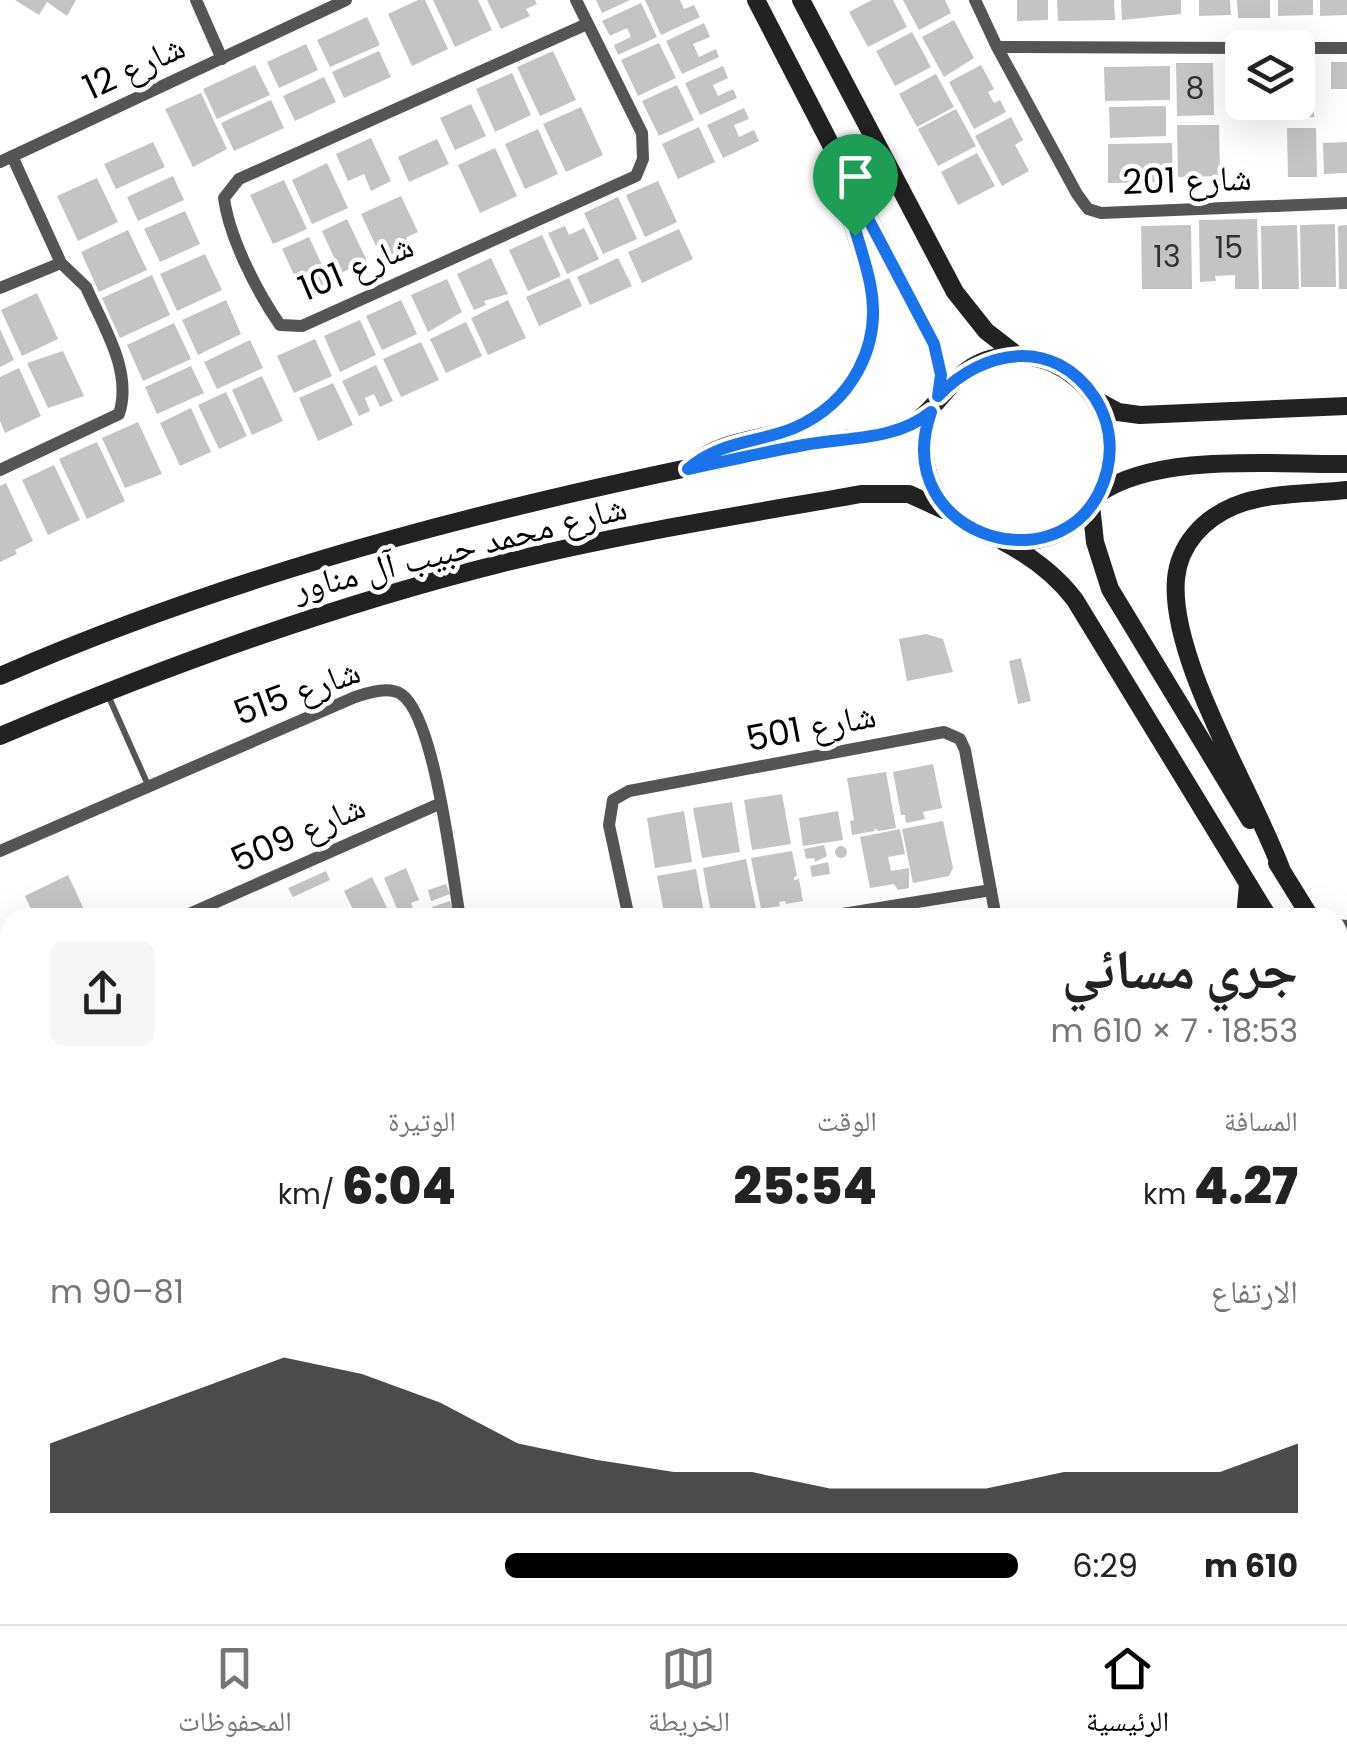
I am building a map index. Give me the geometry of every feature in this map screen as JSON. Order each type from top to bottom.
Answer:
[{"type":"main road","points":[[756,0],[934,344],[941,375],[924,442],[926,473],[932,487],[949,512],[967,527],[1000,540],[1038,564],[1076,600],[1263,908]]},
{"type":"main road","points":[[803,2],[955,292],[986,331],[1018,356]]},
{"type":"main road","points":[[688,469],[714,451],[790,430],[817,416],[842,395],[859,371],[869,343],[873,304],[852,227],[843,171]]},
{"type":"main road","points":[[935,404],[960,375],[977,364],[1018,356],[1034,357],[1063,368],[1096,400],[1105,418],[1110,448],[1108,468],[1094,499],[1095,542],[1116,600],[1305,908]]},
{"type":"main road","points":[[1096,400],[1118,412],[1140,415],[1347,406]]},
{"type":"main road","name":"شارع محمد حبيب آل مناور","points":[[0,676],[88,638],[255,578],[506,508],[806,444],[908,428],[935,404]]},
{"type":"main road","points":[[1000,540],[1044,537],[1065,528],[1094,499],[1140,474],[1185,466],[1347,464]]},
{"type":"main road","points":[[1282,871],[1194,672],[1176,606],[1177,568],[1196,532],[1231,507],[1247,501],[1347,490]]},
{"type":"main road","name":"شارع محمد حبيب آل مناور","points":[[0,736],[106,692],[326,613],[549,553],[876,492],[909,494],[949,512]]},
{"type":"main road","points":[[1245,908],[1248,883]]},
{"type":"street","points":[[196,0],[222,59]]},
{"type":"street","name":"شارع 12","points":[[6,159],[346,0]]},
{"type":"street","name":"شارع 101","points":[[576,0],[588,24],[642,133],[643,160],[636,176],[302,326],[280,325],[227,220],[224,198],[239,179],[588,24]]},
{"type":"street","name":"شارع 201","points":[[975,0],[997,47],[1088,209],[1101,214],[1347,203]]},
{"type":"street","points":[[997,47],[1225,48]]},
{"type":"street","points":[[1315,48],[1347,48]]},
{"type":"street","points":[[0,470],[119,414],[125,396],[122,373],[86,287],[61,263],[6,159]]},
{"type":"street","points":[[0,288],[61,263]]},
{"type":"street","name":"شارع 515","points":[[2,846],[355,697],[392,691],[406,700],[424,728],[432,751],[458,908]]},
{"type":"street","name":"شارع 501","points":[[627,908],[609,825],[613,800],[629,792],[944,732],[960,740],[966,750],[994,908]]},
{"type":"street","name":"شارع 509","points":[[203,908],[440,804]]},
{"type":"street","points":[[880,908],[991,890]]},
{"type":"lane","points":[[106,692],[148,785]]},
{"type":"building","points":[[15,0],[76,0],[67,16],[47,2],[39,15]]},
{"type":"building","points":[[425,0],[448,49],[412,66],[388,14]]},
{"type":"building","points":[[433,0],[478,0],[492,30],[455,47]]},
{"type":"building","points":[[487,0],[535,0],[537,4],[526,9],[530,16],[501,29]]},
{"type":"building","points":[[596,0],[630,0],[602,13]]},
{"type":"building","points":[[645,0],[680,0],[684,9],[694,5],[700,17],[661,35]]},
{"type":"building","points":[[872,0],[893,0],[907,27],[868,47],[849,12]]},
{"type":"building","points":[[903,0],[945,0],[951,13],[919,30]]},
{"type":"building","points":[[1017,0],[1048,0],[1048,20],[1017,21]]},
{"type":"building","points":[[1057,0],[1114,0],[1115,20],[1058,21]]},
{"type":"building","points":[[1121,0],[1181,0],[1181,14],[1122,20]]},
{"type":"building","points":[[1199,0],[1230,0],[1231,15],[1199,16]]},
{"type":"building","points":[[1237,0],[1270,0],[1270,18],[1238,18]]},
{"type":"building","points":[[1278,0],[1313,0],[1313,15],[1278,16]]},
{"type":"building","points":[[1320,0],[1347,0],[1347,15],[1320,16]]},
{"type":"building","points":[[641,3],[657,37],[618,55],[614,45],[631,37],[627,28],[610,36],[602,21]]},
{"type":"building","points":[[367,17],[380,45],[330,67],[317,40]]},
{"type":"building","points":[[954,20],[974,58],[944,77],[922,37]]},
{"type":"building","points":[[704,23],[710,37],[693,44],[699,57],[716,49],[719,57],[682,74],[666,41]]},
{"type":"building","points":[[912,32],[931,67],[895,86],[876,51]]},
{"type":"building","points":[[659,43],[676,78],[638,96],[621,60]]},
{"type":"building","points":[[306,44],[318,70],[279,88],[267,62]]},
{"type":"building","points":[[379,51],[391,77],[344,98],[332,72]]},
{"type":"building","points":[[553,51],[576,100],[540,116],[517,67]]},
{"type":"building","points":[[1331,62],[1347,62],[1347,89],[1331,89]]},
{"type":"building","points":[[1176,63],[1213,63],[1214,115],[1177,116]]},
{"type":"building","points":[[255,65],[270,95],[217,119],[203,89]]},
{"type":"building","points":[[981,65],[994,89],[988,92],[994,103],[1000,100],[1006,112],[974,129],[949,82]]},
{"type":"building","points":[[723,66],[728,78],[713,85],[718,96],[733,89],[737,98],[700,115],[685,83]]},
{"type":"building","points":[[1170,66],[1170,100],[1105,101],[1104,67]]},
{"type":"building","points":[[512,73],[531,115],[495,132],[476,89]]},
{"type":"building","points":[[936,74],[954,107],[917,127],[899,94]]},
{"type":"building","points":[[324,77],[336,102],[295,121],[283,96]]},
{"type":"building","points":[[677,85],[694,120],[659,136],[642,101]]},
{"type":"building","points":[[201,93],[227,149],[193,167],[165,109]]},
{"type":"building","points":[[271,100],[284,128],[234,151],[221,123]]},
{"type":"building","points":[[471,104],[486,136],[455,150],[440,118]]},
{"type":"building","points":[[1166,106],[1166,136],[1110,138],[1109,107]]},
{"type":"building","points":[[581,107],[603,155],[566,172],[543,124]]},
{"type":"building","points":[[744,108],[749,119],[734,125],[739,137],[754,130],[759,141],[723,158],[707,125]]},
{"type":"building","points":[[956,109],[976,146],[938,166],[918,129]]},
{"type":"building","points":[[1011,117],[1023,140],[1015,145],[1029,171],[1002,186],[975,136]]},
{"type":"building","points":[[1177,125],[1219,125],[1220,176],[1178,177]]},
{"type":"building","points":[[699,127],[715,162],[678,179],[662,144]]},
{"type":"building","points":[[1287,128],[1316,128],[1317,177],[1288,177]]},
{"type":"building","points":[[538,129],[558,174],[525,189],[505,144]]},
{"type":"building","points":[[371,138],[391,181],[371,191],[364,174],[348,181],[336,154]]},
{"type":"building","points":[[437,139],[449,164],[409,182],[398,157]]},
{"type":"building","points":[[153,142],[165,167],[116,189],[104,164]]},
{"type":"building","points":[[1347,142],[1347,173],[1324,174],[1323,143]]},
{"type":"building","points":[[1172,143],[1173,182],[1108,183],[1108,144]]},
{"type":"building","points":[[495,148],[517,196],[480,213],[458,165]]},
{"type":"building","points":[[977,153],[995,186],[958,205],[941,172]]},
{"type":"building","points":[[327,163],[348,208],[312,224],[292,180]]},
{"type":"building","points":[[173,176],[184,200],[138,221],[127,197]]},
{"type":"building","points":[[97,178],[118,222],[78,241],[57,196]]},
{"type":"building","points":[[284,180],[307,229],[273,244],[250,195]]},
{"type":"building","points":[[658,181],[677,222],[645,237],[626,195]]},
{"type":"building","points":[[401,196],[418,232],[407,237],[405,249],[382,259],[361,214]]},
{"type":"building","points":[[618,197],[637,239],[603,254],[584,213]]},
{"type":"building","points":[[185,211],[200,244],[160,262],[144,229]]},
{"type":"building","points":[[347,219],[367,261],[341,273],[322,231]]},
{"type":"building","points":[[1257,219],[1259,289],[1235,289],[1235,275],[1200,282],[1199,220]]},
{"type":"building","points":[[1335,224],[1336,287],[1301,287],[1300,225]]},
{"type":"building","points":[[1191,225],[1192,289],[1142,289],[1141,226]]},
{"type":"building","points":[[1297,225],[1299,289],[1262,289],[1261,226]]},
{"type":"building","points":[[1347,225],[1347,289],[1339,289],[1338,226]]},
{"type":"building","points":[[565,226],[569,235],[584,228],[599,259],[567,274],[548,233]]},
{"type":"building","points":[[679,229],[693,259],[642,283],[628,252]]},
{"type":"building","points":[[128,230],[147,270],[99,292],[81,252]]},
{"type":"building","points":[[542,235],[561,276],[528,291],[509,250]]},
{"type":"building","points":[[309,237],[330,282],[303,294],[282,249]]},
{"type":"building","points":[[205,254],[222,290],[177,311],[160,274]]},
{"type":"building","points":[[491,258],[508,294],[484,301],[486,305],[474,310],[457,274]]},
{"type":"building","points":[[618,258],[632,286],[590,305],[577,277]]},
{"type":"building","points":[[152,275],[170,315],[120,338],[102,298]]},
{"type":"building","points":[[569,278],[582,306],[539,326],[526,297]]},
{"type":"building","points":[[447,279],[462,312],[428,332],[411,295]]},
{"type":"building","points":[[37,293],[58,339],[22,356],[1,310]]},
{"type":"building","points":[[226,300],[241,334],[198,355],[182,320]]},
{"type":"building","points":[[401,300],[417,334],[382,350],[366,316]]},
{"type":"building","points":[[508,300],[526,338],[488,355],[471,318]]},
{"type":"building","points":[[360,320],[376,355],[340,372],[324,336]]},
{"type":"building","points":[[466,322],[482,356],[446,373],[430,339]]},
{"type":"building","points":[[174,323],[191,359],[143,381],[127,345]]},
{"type":"building","points":[[0,329],[14,360],[0,367]]},
{"type":"building","points":[[315,339],[332,376],[294,393],[277,356]]},
{"type":"building","points":[[250,340],[263,368],[217,389],[204,362]]},
{"type":"building","points":[[421,342],[439,380],[401,397],[383,359]]},
{"type":"building","points":[[63,351],[84,396],[48,408],[27,363]]},
{"type":"building","points":[[376,365],[393,401],[380,407],[374,394],[365,398],[370,411],[359,416],[342,381]]},
{"type":"building","points":[[191,366],[204,393],[157,414],[145,387]]},
{"type":"building","points":[[19,368],[41,416],[5,433],[0,421],[0,377]]},
{"type":"building","points":[[262,376],[283,421],[252,435],[232,390]]},
{"type":"building","points":[[333,383],[353,425],[318,441],[299,398]]},
{"type":"building","points":[[226,392],[247,436],[219,449],[198,405]]},
{"type":"building","points":[[191,408],[211,452],[180,466],[160,423]]},
{"type":"building","points":[[138,422],[162,474],[125,488],[102,438]]},
{"type":"building","points":[[97,442],[125,501],[87,519],[59,459]]},
{"type":"building","points":[[54,465],[80,520],[48,535],[22,480]]},
{"type":"building","points":[[6,483],[33,541],[0,562],[0,486]]},
{"type":"building","points":[[926,634],[943,639],[953,672],[907,681],[899,639]]},
{"type":"building","points":[[1021,658],[1031,701],[1018,704],[1009,661]]},
{"type":"building","points":[[933,764],[942,808],[923,812],[925,819],[906,823],[893,772]]},
{"type":"building","points":[[886,772],[896,828],[874,828],[875,831],[852,835],[850,821],[854,820],[847,778]]},
{"type":"building","points":[[782,794],[791,844],[752,850],[744,800]]},
{"type":"building","points":[[732,802],[740,852],[702,858],[693,808]]},
{"type":"building","points":[[684,811],[692,862],[655,868],[647,818]]},
{"type":"building","points":[[838,811],[843,840],[803,846],[799,818]]},
{"type":"building","points":[[943,821],[953,868],[949,876],[913,883],[902,829]]},
{"type":"building","points":[[900,829],[905,854],[888,857],[891,871],[909,868],[909,888],[898,890],[894,884],[870,888],[860,837]]},
{"type":"building","points":[[824,845],[827,856],[815,862],[814,858],[806,859],[804,849]]},
{"type":"building","points":[[836,847],[846,847],[846,857],[836,857]]},
{"type":"building","points":[[792,851],[797,876],[794,880],[799,879],[803,901],[761,908],[751,858]]},
{"type":"building","points":[[746,859],[756,908],[710,908],[703,868]]},
{"type":"building","points":[[828,862],[830,874],[812,877],[810,866]]},
{"type":"building","points":[[406,868],[419,900],[411,903],[413,908],[397,908],[384,878]]},
{"type":"building","points":[[696,869],[703,908],[663,908],[657,876]]},
{"type":"building","points":[[326,871],[330,880],[293,897],[288,888]]},
{"type":"building","points":[[68,875],[83,908],[30,908],[25,896]]},
{"type":"building","points":[[372,877],[387,908],[352,908],[344,891]]},
{"type":"building","points":[[446,884],[450,894],[431,901],[428,890]]},
{"type":"building","points":[[450,901],[452,908],[432,908]]},
{"type":"route","points":[[843,171],[934,344],[940,360],[938,396],[968,369],[987,360],[1018,356],[1034,357],[1063,368],[1096,400],[1109,438],[1105,478],[1090,505],[1065,528],[1034,540],[1011,541],[977,533],[958,520],[939,500],[926,473],[924,442],[931,412],[908,428],[892,432],[806,444],[688,469],[714,451],[807,422],[835,402],[855,378],[869,343],[873,304],[855,236],[843,171]]}]
